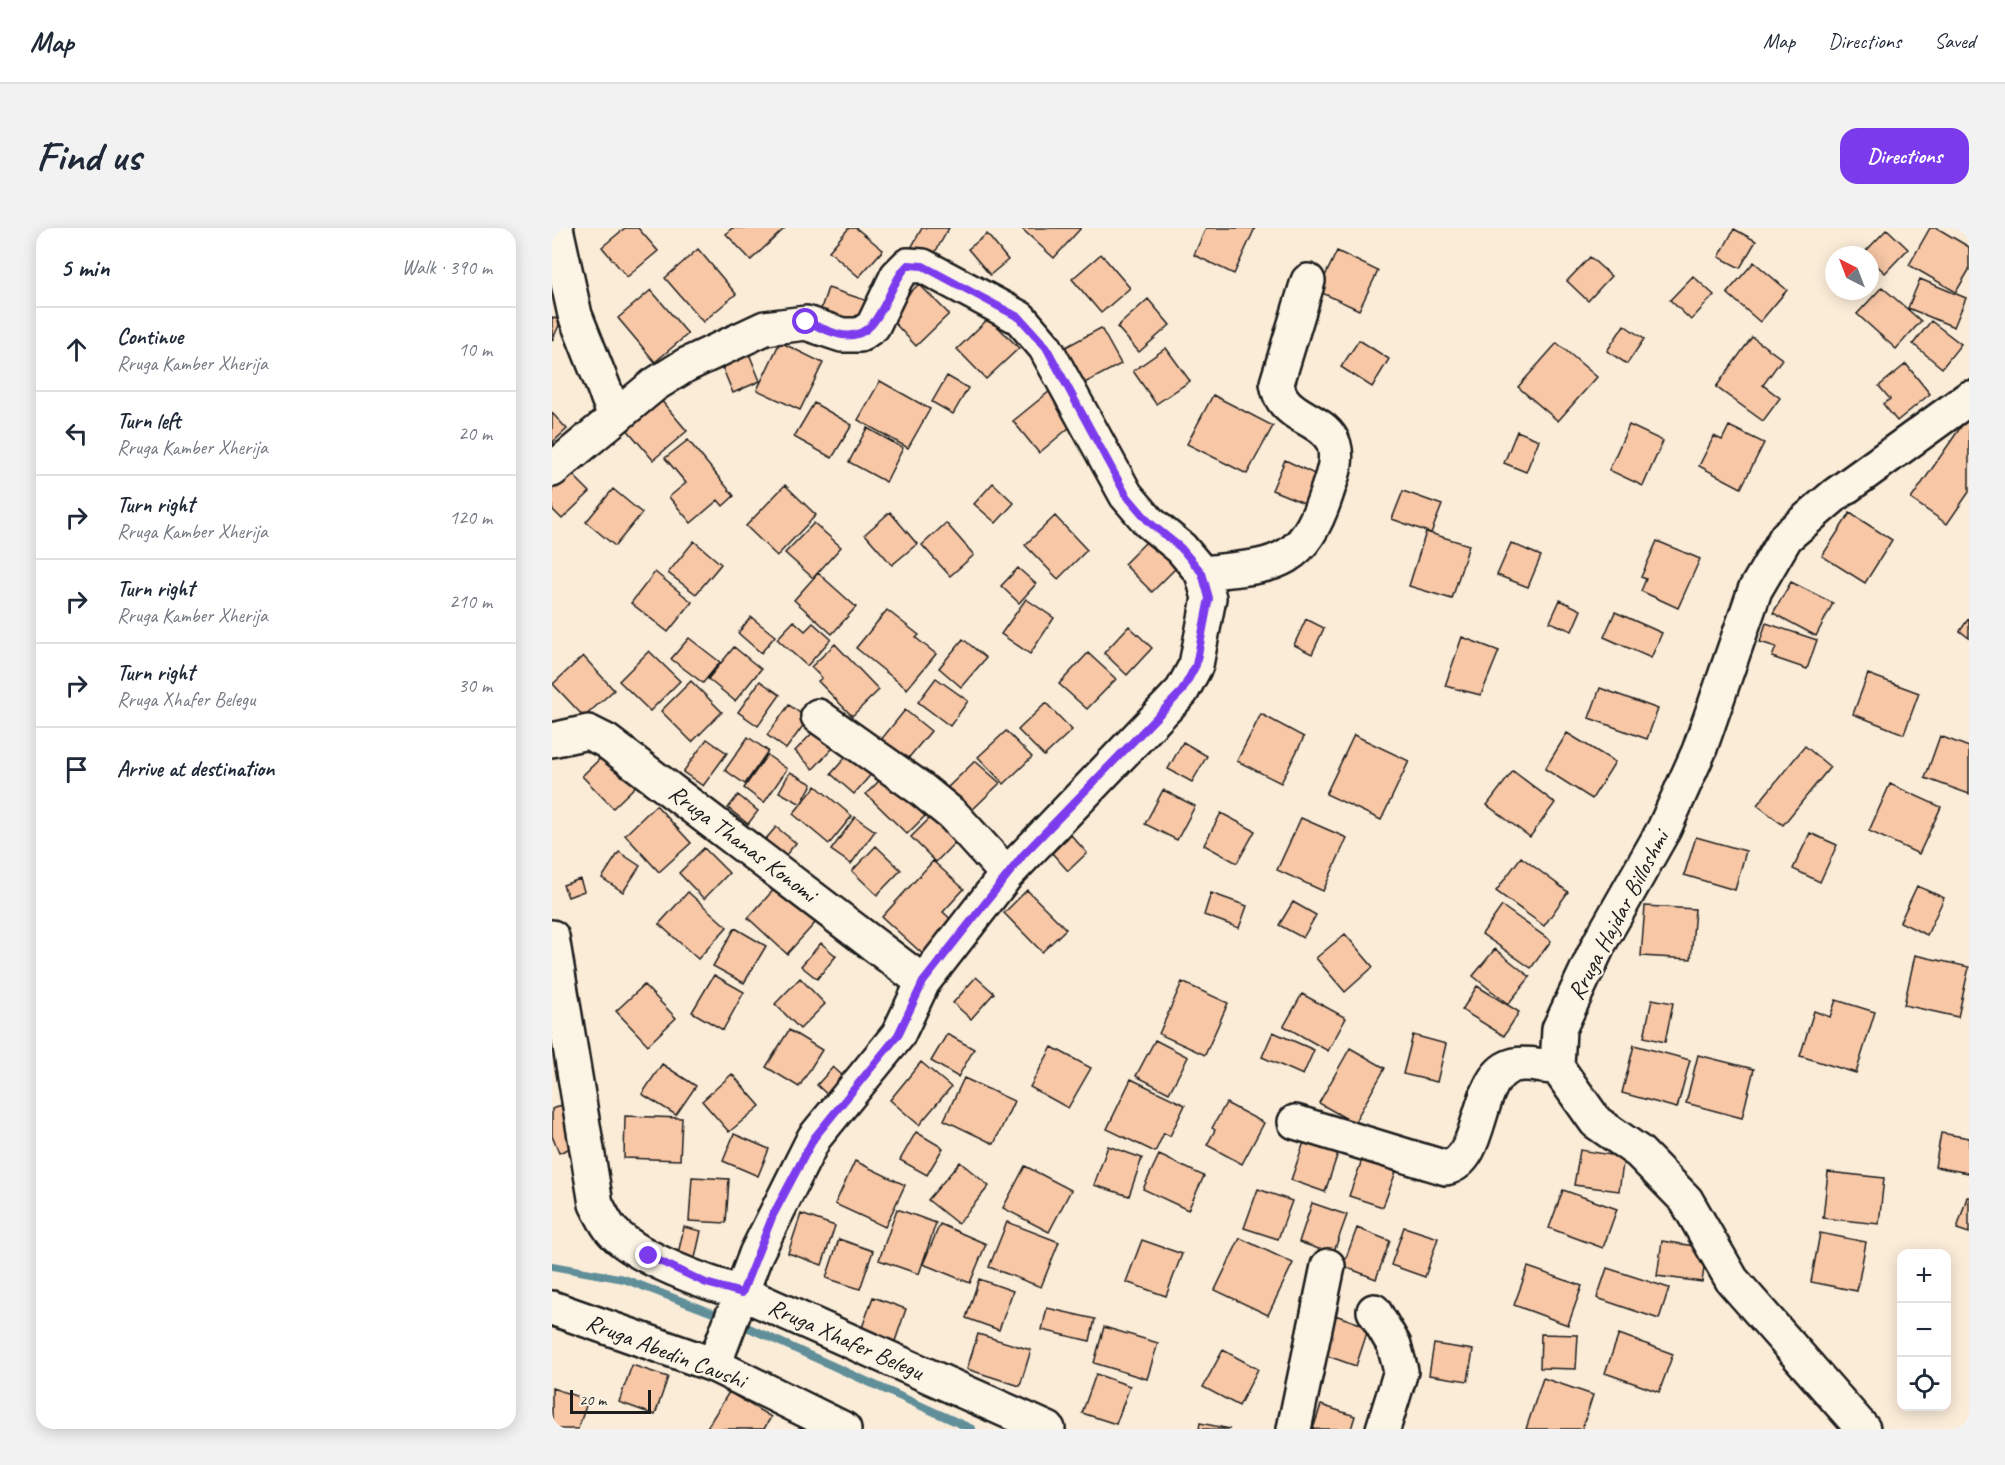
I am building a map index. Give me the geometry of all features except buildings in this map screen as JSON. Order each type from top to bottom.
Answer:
[{"type":"street","points":[[556,228],[575,315],[615,416]]},
{"type":"street","points":[[552,470],[654,385],[686,365],[765,328],[806,322],[842,335],[860,335],[873,326],[897,276],[908,265],[923,266],[1020,318],[1046,347],[1126,495],[1149,522],[1181,548],[1202,573],[1209,598],[1196,665],[1182,691],[1007,874],[923,982],[898,1035],[814,1138],[773,1215],[719,1353]]},
{"type":"street","points":[[1202,573],[1271,565],[1290,555],[1306,538],[1322,506],[1336,464],[1334,445],[1326,432],[1291,410],[1282,399],[1276,383],[1308,281]]},
{"type":"street","name":"Rruga Hajdar Billoshmi","points":[[1557,1067],[1559,1029],[1600,942],[1668,819],[1699,751],[1755,590],[1786,537],[1834,495],[1969,398]]},
{"type":"street","points":[[818,716],[954,815],[1007,874]]},
{"type":"street","name":"Rruga Thanas Konomi","points":[[552,740],[588,732],[606,741],[788,876],[923,982]]},
{"type":"street","name":"Rruga Xhafer Belegu","points":[[552,937],[596,1204],[613,1232],[649,1256],[740,1299],[1048,1429]]},
{"type":"street","points":[[1295,1122],[1446,1168],[1457,1166],[1466,1154],[1489,1090],[1499,1075],[1514,1065],[1557,1067],[1596,1122],[1639,1152],[1686,1200],[1732,1280],[1863,1429]]},
{"type":"street","points":[[1294,1429],[1328,1266]]},
{"type":"street","name":"Rruga Abedin Caushi","points":[[552,1308],[719,1353],[844,1429]]},
{"type":"street","points":[[1374,1311],[1394,1345],[1401,1371],[1383,1429]]},
{"type":"waterway","points":[[552,1266],[624,1279],[726,1318]]},
{"type":"waterway","points":[[738,1323],[972,1429]]},
{"type":"route","points":[[649,1256],[706,1283],[742,1293],[773,1215],[814,1138],[898,1035],[923,982],[983,903],[1024,854],[1182,691],[1196,665],[1209,598],[1202,573],[1181,548],[1149,522],[1126,495],[1046,347],[1020,318],[923,266],[908,265],[897,276],[873,326],[860,335],[842,335],[806,322]]}]
